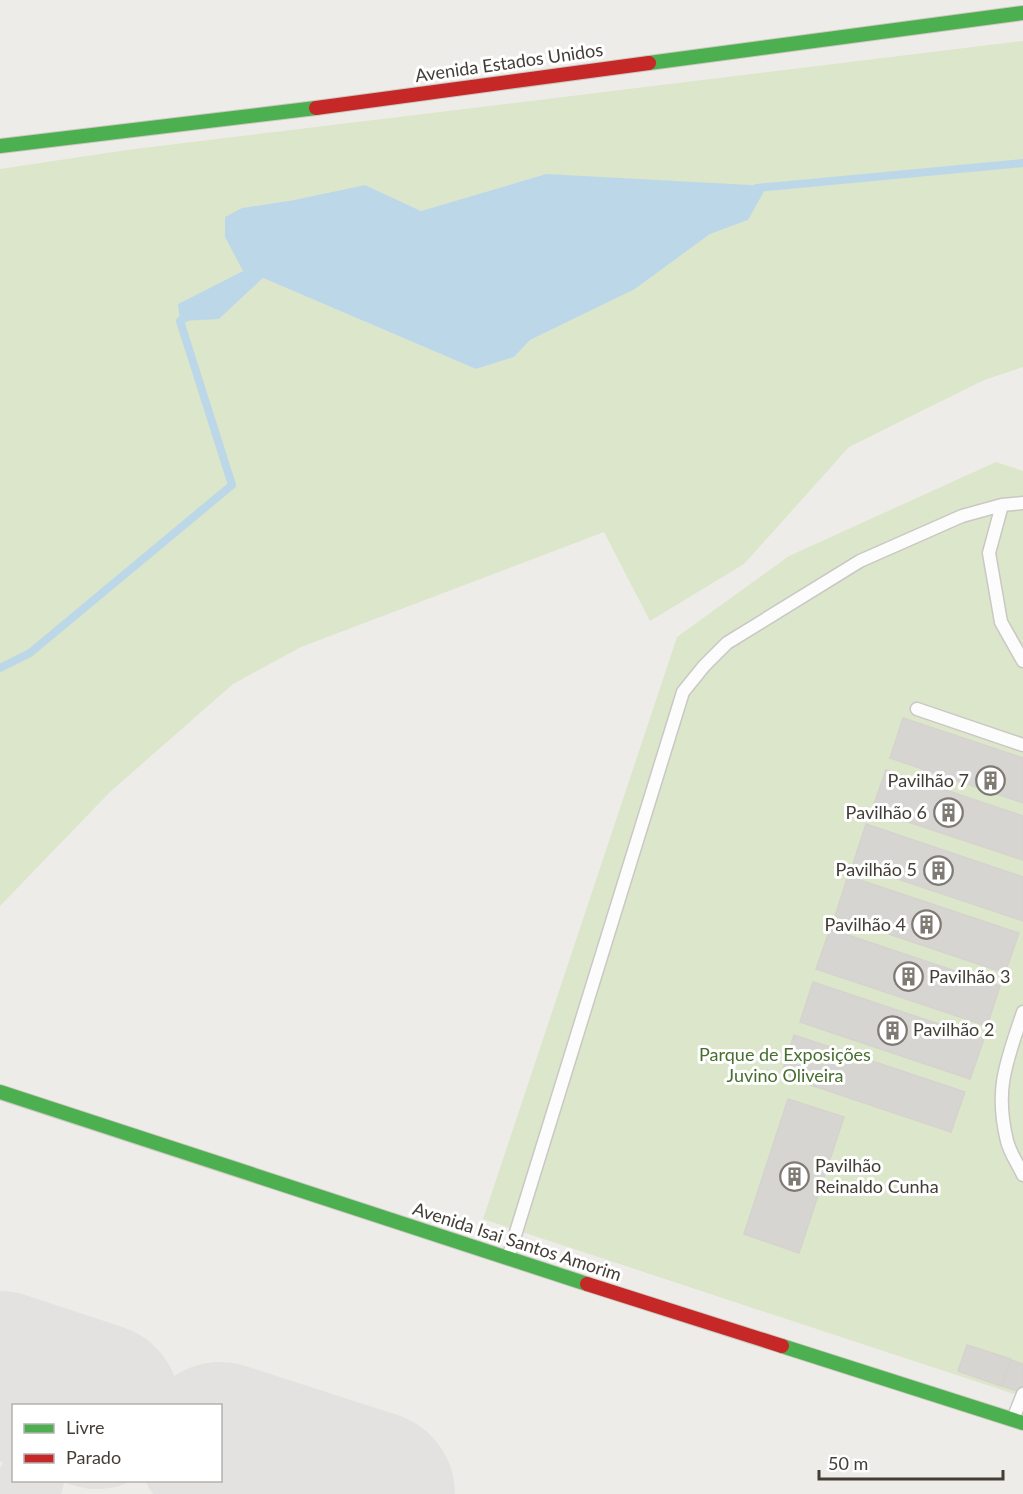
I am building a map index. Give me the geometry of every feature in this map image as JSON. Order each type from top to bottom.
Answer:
[{"type":"main road","name":"Avenida Estados Unidos","points":[[0,146],[279,113],[1023,13]]},
{"type":"main road","name":"Avenida Isai Santos Amorim","points":[[0,1092],[507,1259],[1018,1422]]},
{"type":"lane","points":[[507,1259],[683,692],[727,643],[852,566],[962,516],[1002,505],[1023,503]]},
{"type":"lane","points":[[1002,505],[989,553],[1002,621],[1023,661]]},
{"type":"lane","points":[[917,709],[1023,745]]},
{"type":"lane","points":[[1023,1012],[1003,1075],[1000,1103],[1008,1143],[1023,1175]]},
{"type":"lane","points":[[1018,1422],[1023,1394]]},
{"type":"green space","points":[[1023,41],[1023,367],[984,380],[849,447],[744,564],[650,621],[604,532],[301,647],[233,684],[110,792],[0,906],[0,169],[127,150]],"holes":[[[546,174],[748,220],[710,234],[635,289],[530,340],[514,357],[476,369],[263,278],[219,319],[178,304],[243,271],[242,208],[365,185],[421,211]]]},
{"type":"green space","name":"Parque de Exposições Juvino Oliveira","points":[[996,462],[1023,471],[1023,1397],[483,1219],[677,637],[789,556]]},
{"type":"water","points":[[546,174],[767,186],[748,220],[710,234],[635,289],[530,340],[514,357],[476,369],[263,278],[219,319],[180,321],[178,304],[243,271],[225,237],[225,217],[242,208],[365,185],[421,211]]},
{"type":"building","name":"Pavilhão 7","points":[[903,718],[1023,758],[1023,803],[890,758]]},
{"type":"building","name":"Pavilhão 6","points":[[886,770],[1023,816],[1023,860],[872,810]]},
{"type":"building","name":"Pavilhão 5","points":[[866,824],[1023,877],[1023,921],[853,864]]},
{"type":"building","name":"Pavilhão 4","points":[[848,876],[1019,933],[1005,973],[835,916]]},
{"type":"building","name":"Pavilhão 3","points":[[830,929],[1000,986],[987,1026],[816,969]]},
{"type":"building","name":"Pavilhão 2","points":[[813,982],[984,1039],[970,1079],[800,1022]]},
{"type":"building","points":[[794,1035],[965,1092],[951,1132],[781,1075]]},
{"type":"building","name":"Pavilhão Reinaldo Cunha","points":[[788,1099],[844,1117],[799,1253],[744,1234]]},
{"type":"building","points":[[967,1345],[1011,1359],[1001,1386],[958,1371]]},
{"type":"building","points":[[1011,1360],[1023,1364],[1023,1393],[1002,1386]]},
{"type":"waterway","points":[[757,188],[1023,163]]},
{"type":"waterway","points":[[0,668],[30,653],[232,485],[180,321],[188,316]]},
{"type":"taxiway","points":[[0,1383],[16,1404]]},
{"type":"taxiway","points":[[26,1494],[30,1482]]},
{"type":"runway","points":[[0,1374],[91,1404]]},
{"type":"runway","points":[[222,1446],[372,1494]]},
{"type":"traffic: fast","points":[[649,63],[1023,13]]},
{"type":"traffic: fast","points":[[0,146],[316,108]]},
{"type":"traffic: fast","points":[[0,1092],[587,1284]]},
{"type":"traffic: fast","points":[[782,1346],[1023,1423]]},
{"type":"traffic: jam","points":[[316,108],[649,63]]},
{"type":"traffic: jam","points":[[587,1284],[782,1346]]},
{"type":"place","name":"Pavilhão 7","points":[[990,781]]},
{"type":"place","name":"Pavilhão 6","points":[[948,813]]},
{"type":"place","name":"Pavilhão 5","points":[[938,870]]},
{"type":"place","name":"Pavilhão 4","points":[[927,925]]},
{"type":"place","name":"Pavilhão 3","points":[[908,977]]},
{"type":"place","name":"Pavilhão 2","points":[[892,1030]]},
{"type":"place","name":"Pavilhão Reinaldo Cunha","points":[[794,1176]]}]
